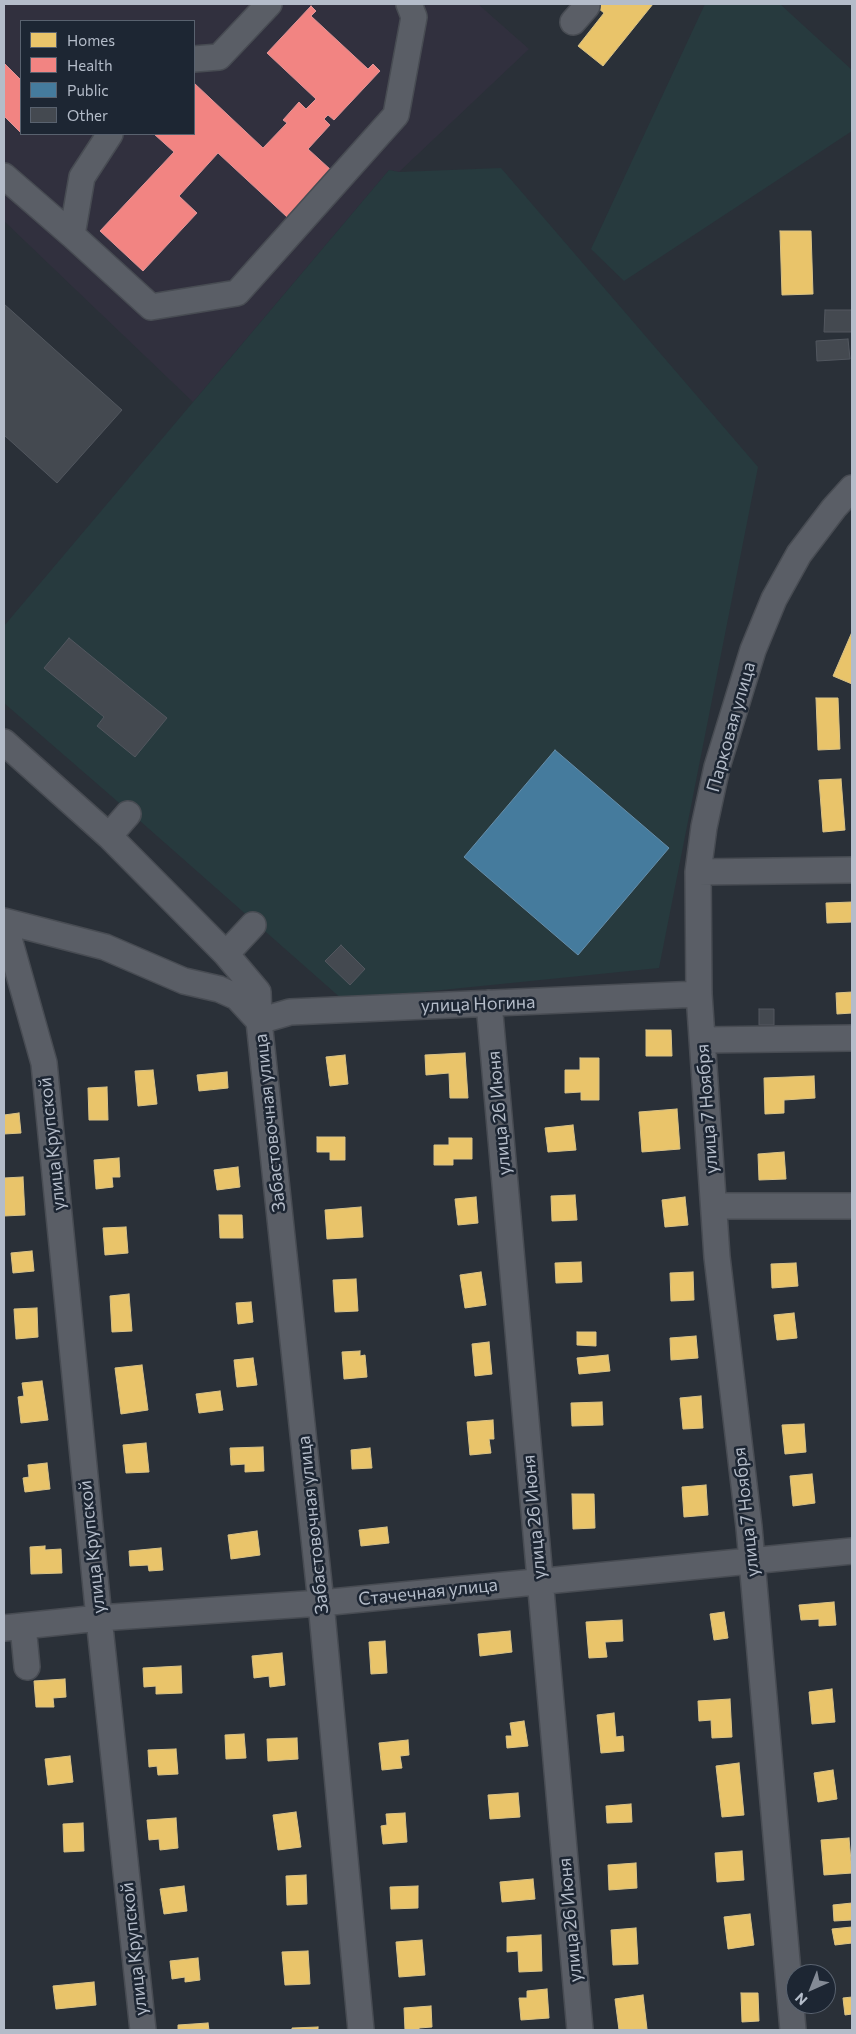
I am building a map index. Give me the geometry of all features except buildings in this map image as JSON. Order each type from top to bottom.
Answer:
[{"type":"street","points":[[195,60],[219,57],[269,4]]},
{"type":"street","points":[[4,176],[151,307],[237,293],[396,115],[414,17],[408,4]]},
{"type":"street","points":[[72,235],[82,177],[109,135]]},
{"type":"street","name":"Парковая улица","points":[[699,994],[698,872],[704,826],[717,767],[753,650],[774,599],[799,554],[851,491]]},
{"type":"street","name":"Забастовочная улица","points":[[4,742],[108,836],[226,954],[258,992],[259,1021],[321,1603],[361,2030]]},
{"type":"street","points":[[108,836],[128,814]]},
{"type":"street","points":[[698,872],[852,870]]},
{"type":"street","points":[[4,921],[105,947],[184,981],[219,989],[237,997],[259,1021]]},
{"type":"street","name":"улица Крупской","points":[[4,921],[44,1063],[142,2030]]},
{"type":"street","points":[[226,954],[253,925]]},
{"type":"street","name":"улица Ногина","points":[[259,1021],[290,1012],[699,994]]},
{"type":"street","name":"улица 7 Ноября","points":[[699,994],[717,1257],[752,1561],[793,2030]]},
{"type":"street","name":"улица 26 Июня","points":[[489,1004],[580,2030]]},
{"type":"street","points":[[702,1040],[852,1038]]},
{"type":"street","points":[[714,1206],[852,1206]]},
{"type":"street","name":"Стачечная улица","points":[[13,1627],[99,1618],[321,1603],[852,1551]]},
{"type":"street","points":[[13,1627],[27,1667]]},
{"type":"shaded area","points":[[4,4],[478,4],[529,49],[399,172],[389,170],[193,402],[4,221]]},
{"type":"green space","points":[[705,4],[780,4],[852,70],[852,131],[624,281],[591,249]]},
{"type":"green space","points":[[501,168],[758,467],[659,968],[343,1000],[4,703],[4,626],[389,170],[399,172]]}]
